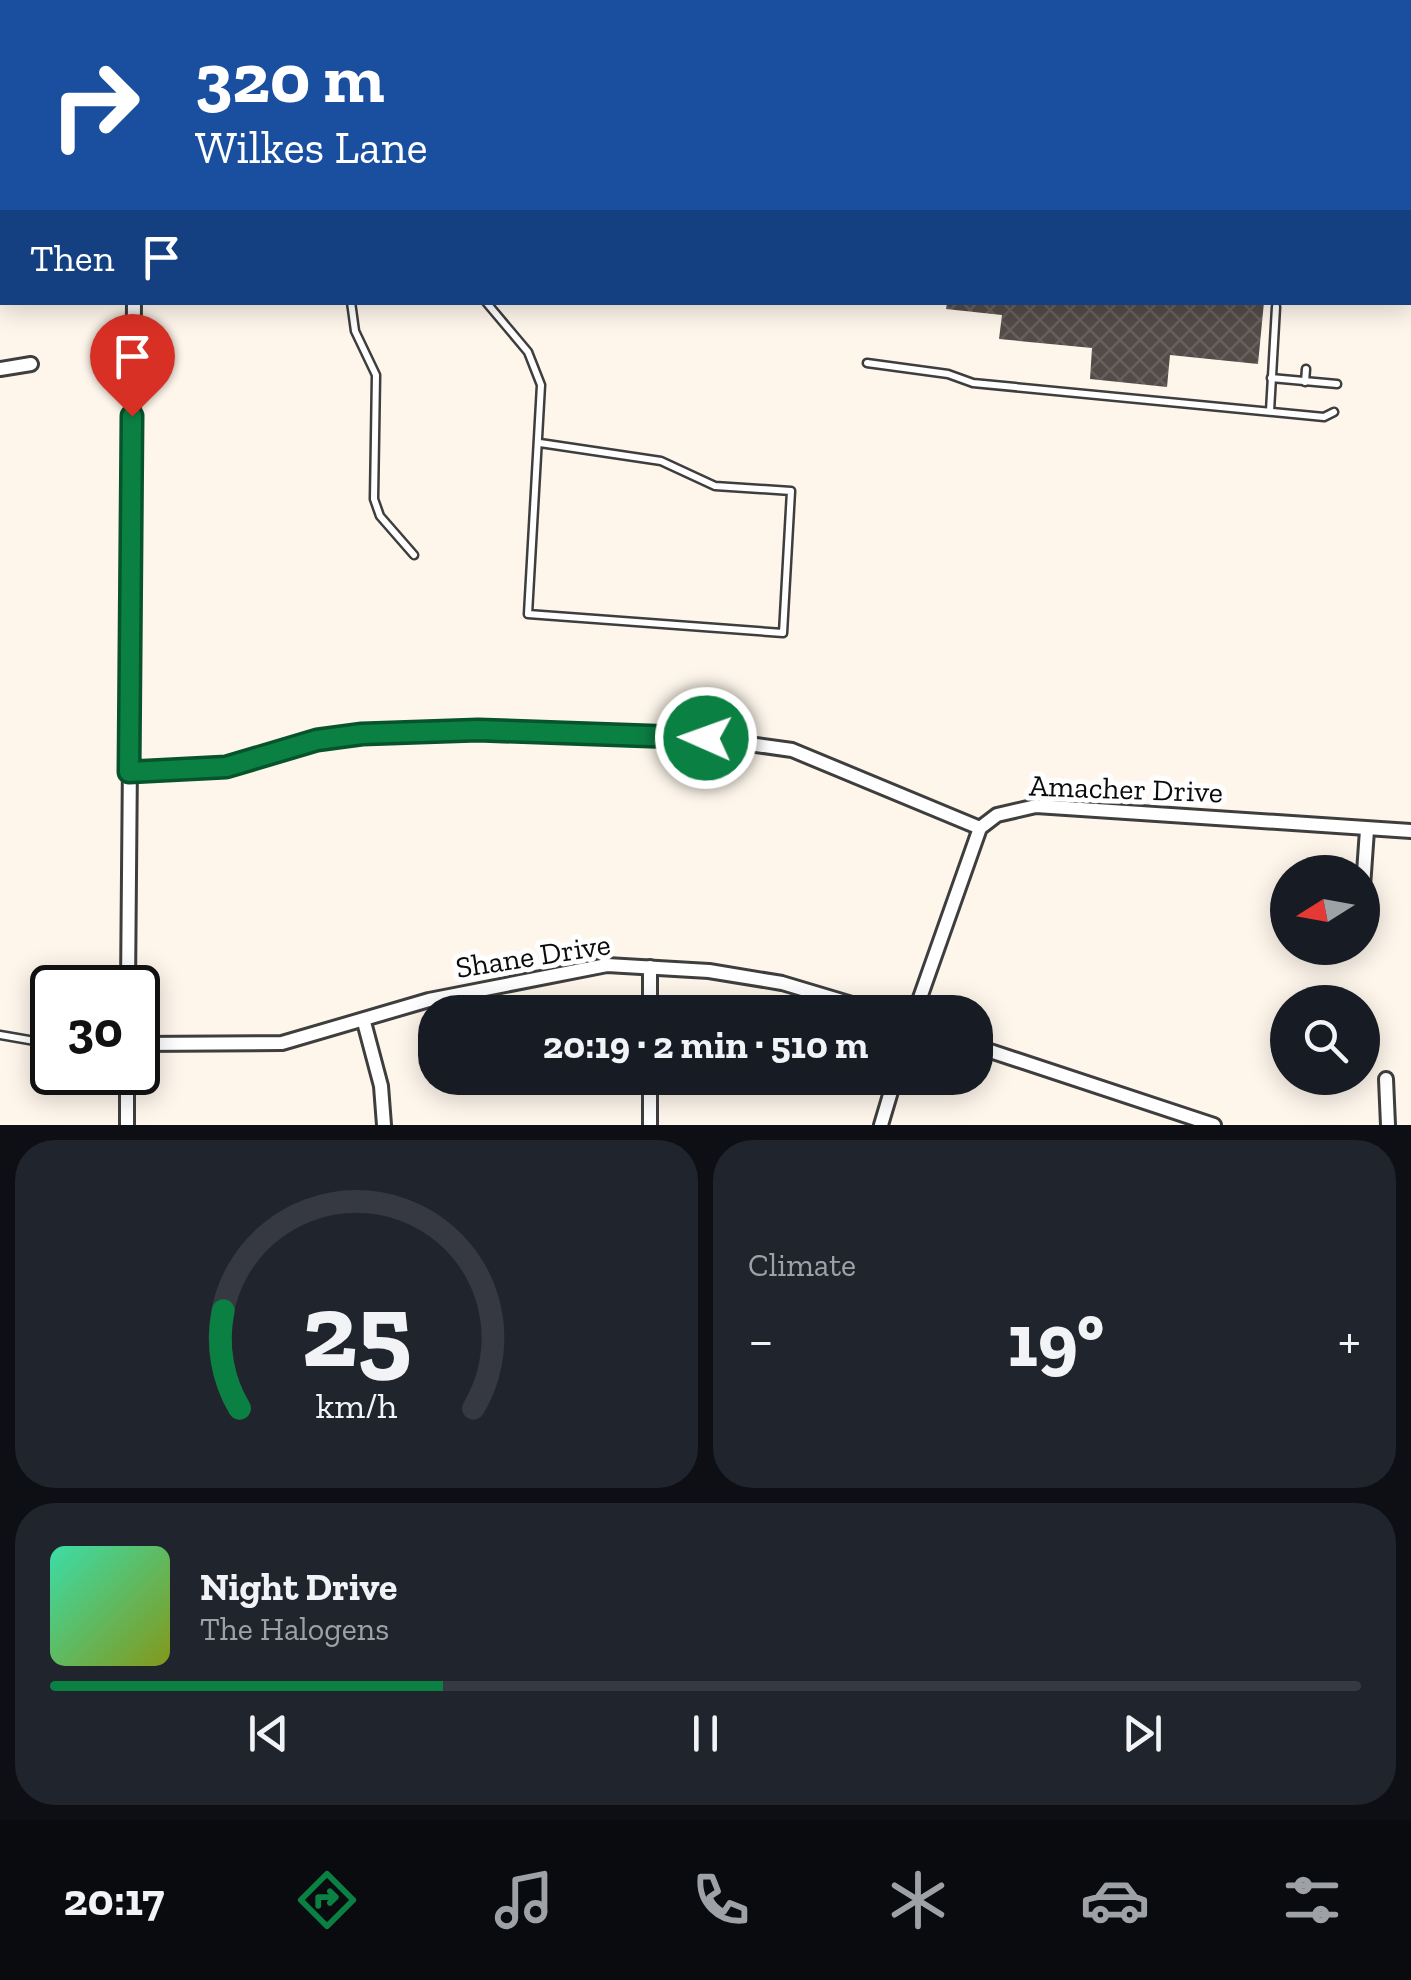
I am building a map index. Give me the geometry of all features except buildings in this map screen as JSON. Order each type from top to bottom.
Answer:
[{"type":"street","points":[[128,965],[134,305]]},
{"type":"street","points":[[0,369],[32,364]]},
{"type":"street","points":[[129,772],[226,767],[317,740],[362,734],[478,730],[706,738],[792,750],[980,828],[921,995]]},
{"type":"street","name":"Amacher Drive","points":[[980,828],[998,815],[1036,806],[1411,831]]},
{"type":"street","points":[[1365,855],[1367,830]]},
{"type":"street","name":"Shane Drive","points":[[160,1044],[282,1043],[364,1022],[428,1000],[607,965],[782,983],[822,995]]},
{"type":"street","points":[[650,967],[650,995]]},
{"type":"street","points":[[364,1022],[380,1086],[384,1125]]},
{"type":"street","points":[[993,1052],[1214,1125]]},
{"type":"street","points":[[1386,1080],[1388,1125]]},
{"type":"street","points":[[126,1125],[127,1095]]},
{"type":"street","points":[[650,1095],[650,1125]]},
{"type":"street","points":[[881,1125],[889,1095]]},
{"type":"lane","points":[[352,305],[355,332],[376,374],[374,499],[380,516],[414,556]]},
{"type":"lane","points":[[489,305],[528,352],[541,386],[528,614],[783,633],[791,492],[714,486],[662,462],[540,442]]},
{"type":"lane","points":[[1270,411],[1276,307]]},
{"type":"lane","points":[[867,363],[948,374],[973,383],[1324,417],[1334,412]]},
{"type":"lane","points":[[1306,368],[1306,382]]},
{"type":"lane","points":[[1271,378],[1337,384]]},
{"type":"lane","points":[[0,1034],[30,1040]]},
{"type":"route","points":[[132,416],[129,772],[176,773],[226,767],[317,740],[362,734],[478,730],[706,738]]}]
